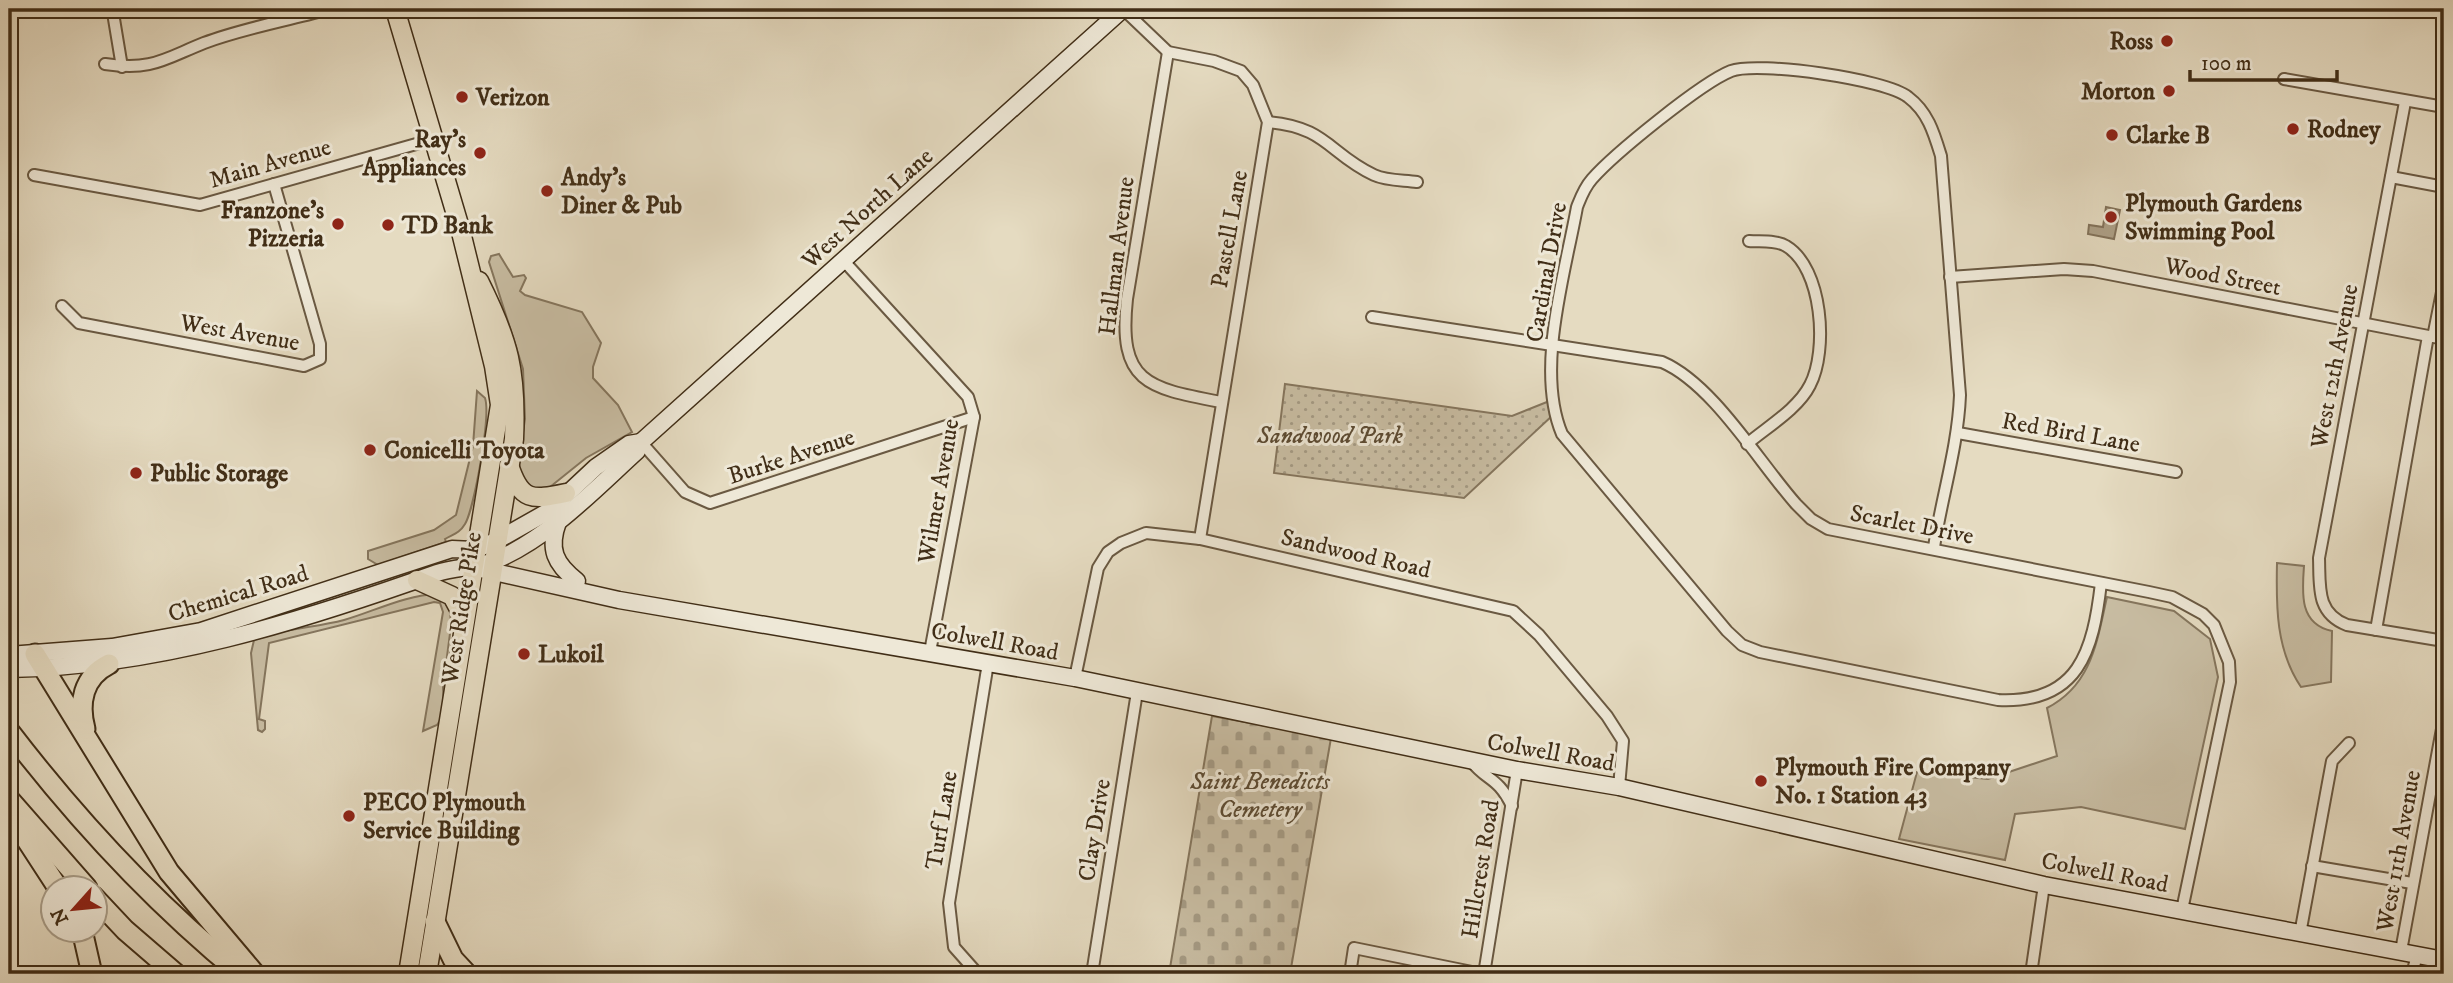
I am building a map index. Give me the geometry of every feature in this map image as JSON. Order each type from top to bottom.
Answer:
[{"type":"highway","points":[[40,662],[169,872],[255,974]]},
{"type":"highway","points":[[88,740],[81,716],[87,682],[97,670],[109,664]]},
{"type":"highway","points":[[9,731],[102,846],[175,918],[241,974]]},
{"type":"highway","points":[[9,799],[75,874]]},
{"type":"highway","points":[[9,813],[49,874]]},
{"type":"highway","points":[[108,912],[176,974]]},
{"type":"highway","points":[[435,922],[453,958],[467,974]]},
{"type":"highway","points":[[85,944],[92,974]]},
{"type":"main road","name":"West Ridge Pike","points":[[395,9],[467,256],[495,366],[500,405],[473,558],[408,974]]},
{"type":"main road","name":"West Ridge Pike","points":[[427,974],[509,465],[516,400],[514,369],[502,327],[467,256]]},
{"type":"main road","points":[[509,465],[518,487],[530,497],[538,499],[566,493]]},
{"type":"main road","points":[[417,580],[452,596],[465,620]]},
{"type":"street","points":[[105,64],[122,67],[146,66],[170,60],[205,43],[330,9]]},
{"type":"street","points":[[1123,9],[1168,52],[1214,61],[1241,71],[1253,85],[1268,122],[1289,124],[1319,135],[1355,165],[1378,177],[1418,182]]},
{"type":"street","name":"West North Lane","points":[[492,567],[558,522],[637,452],[641,442],[1123,9]]},
{"type":"street","points":[[113,13],[122,67]]},
{"type":"street","name":"Hallman Avenue","points":[[1168,52],[1127,299],[1124,332],[1126,353],[1138,372],[1152,384],[1171,393],[1221,402]]},
{"type":"street","name":"Cardinal Drive","points":[[1934,547],[1944,483],[1958,433],[1960,395],[1941,156],[1933,130],[1922,110],[1907,95],[1886,84],[1751,67],[1730,71],[1683,103],[1615,158],[1583,190],[1577,207],[1553,346],[1554,414],[1562,434],[1727,632],[1742,645],[1760,652],[1998,700],[2023,701],[2060,687],[2077,669],[2088,652],[2096,626],[2101,583]]},
{"type":"street","points":[[2284,79],[2444,107]]},
{"type":"street","name":"West 12th Avenue","points":[[2376,630],[2334,620],[2324,609],[2319,558],[2405,102]]},
{"type":"street","name":"Pastell Lane","points":[[1200,539],[1268,122]]},
{"type":"street","name":"Main Avenue","points":[[34,175],[200,205],[434,139]]},
{"type":"street","points":[[2391,177],[2444,187]]},
{"type":"street","name":"West Avenue","points":[[62,306],[79,323],[304,366],[316,363],[320,359],[320,344],[274,184]]},
{"type":"street","points":[[1747,444],[1797,402],[1810,387],[1821,352],[1815,291],[1799,256],[1784,244],[1749,241]]},
{"type":"street","name":"Wilmer Avenue","points":[[843,260],[968,397],[974,417],[930,652]]},
{"type":"street","name":"Wood Street","points":[[1950,277],[2064,269],[2093,271],[2363,326],[2435,337]]},
{"type":"street","points":[[2444,282],[2376,630],[2444,641]]},
{"type":"street","name":"Scarlet Drive","points":[[1372,317],[1661,362],[1681,370],[1700,388],[1796,504],[1811,519],[1828,529],[1934,547],[1966,557],[2172,597],[2203,614],[2214,625],[2229,662],[2230,682],[2182,910]]},
{"type":"street","name":"Burke Avenue","points":[[641,442],[685,492],[710,503],[974,417]]},
{"type":"street","name":"Red Bird Lane","points":[[1958,433],[2176,472]]},
{"type":"street","name":"West North Lane","points":[[473,558],[496,541],[549,511],[596,467],[629,444],[641,442]]},
{"type":"street","points":[[558,522],[552,537],[553,552],[562,568],[578,581]]},
{"type":"street","name":"Sandwood Road","points":[[1075,678],[1098,568],[1108,552],[1134,536],[1146,533],[1200,539],[1513,611],[1539,635],[1607,716],[1623,741],[1619,786]]},
{"type":"street","name":"Chemical Road","points":[[9,669],[201,631],[452,549],[473,558]]},
{"type":"street","points":[[473,558],[492,567]]},
{"type":"street","name":"Chemical Road","points":[[9,654],[40,662],[109,664],[258,629],[417,580],[473,558]]},
{"type":"street","name":"Colwell Road","points":[[492,567],[621,591],[646,603]]},
{"type":"street","name":"Colwell Road","points":[[492,567],[619,600],[1075,678],[1471,761],[1619,786],[2044,885],[2444,960]]},
{"type":"street","name":"Turf Lane","points":[[978,974],[954,947],[949,903],[988,663]]},
{"type":"street","name":"Clay Drive","points":[[1092,974],[1137,692]]},
{"type":"street","name":"West 11th Avenue","points":[[2412,974],[2409,953],[2412,883],[2444,718]]},
{"type":"street","points":[[2300,934],[2332,761],[2349,743]]},
{"type":"street","points":[[1471,761],[1481,773],[1493,777],[1501,785],[1512,806]]},
{"type":"street","name":"Hillcrest Road","points":[[1483,974],[1517,770]]},
{"type":"street","points":[[2312,866],[2412,883]]},
{"type":"street","points":[[2031,974],[2044,885]]},
{"type":"street","points":[[1350,974],[1354,948],[1483,974]]},
{"type":"green space","points":[[499,254],[513,277],[524,275],[526,278],[520,291],[525,295],[582,312],[601,343],[593,367],[593,378],[618,405],[632,432],[586,458],[545,491],[528,489],[518,466],[525,419],[523,369],[489,262],[491,256]]},
{"type":"green space","name":"Sandwood Park","points":[[1285,384],[1512,416],[1552,400],[1554,414],[1464,498],[1274,473]]},
{"type":"green space","points":[[477,391],[485,398],[486,423],[477,482],[465,524],[458,532],[445,539],[446,542],[378,565],[368,559],[368,551],[434,530],[456,515],[473,446]]},
{"type":"green space","points":[[2277,563],[2304,566],[2303,597],[2308,614],[2313,622],[2332,631],[2331,682],[2301,687],[2293,673],[2279,628]]},
{"type":"green space","points":[[438,594],[450,609],[451,626],[443,687],[444,714],[437,725],[423,731],[443,612],[440,603],[434,602],[269,643],[259,719],[265,721],[265,729],[262,732],[258,730],[251,653],[254,640],[344,620],[414,597]]},
{"type":"green space","points":[[2107,597],[2174,611],[2210,639],[2218,677],[2185,829],[2081,807],[2015,814],[2005,860],[1899,839],[1917,772],[1988,779],[2057,756],[2047,708],[2074,687],[2083,674],[2095,645]]},
{"type":"green space","name":"Saint Benedicts Cemetery","points":[[1212,716],[1331,738],[1290,974],[1169,974]]},
{"type":"shaded area","name":"Plymouth Gardens Swimming Pool","points":[[2106,207],[2120,210],[2114,239],[2088,234],[2089,225],[2103,227]]},
{"type":"place","name":"Ross","points":[[2167,41]]},
{"type":"place","name":"Morton","points":[[2169,91]]},
{"type":"place","name":"Verizon","points":[[462,97]]},
{"type":"place","name":"Rodney","points":[[2293,129]]},
{"type":"place","name":"Clarke B","points":[[2112,135]]},
{"type":"place","name":"Ray's Appliances","points":[[480,153]]},
{"type":"place","name":"Andy's Diner & Pub","points":[[547,191]]},
{"type":"place","name":"Plymouth Gardens Swimming Pool","points":[[2111,217]]},
{"type":"place","name":"Franzone's Pizzeria","points":[[338,224]]},
{"type":"place","name":"TD Bank","points":[[388,225]]},
{"type":"place","name":"Conicelli Toyota","points":[[370,450]]},
{"type":"place","name":"Public Storage","points":[[136,473]]},
{"type":"place","name":"Lukoil","points":[[524,654]]},
{"type":"place","name":"Plymouth Fire Company No. 1 Station 43","points":[[1761,781]]},
{"type":"place","name":"PECO Plymouth Service Building","points":[[349,816]]}]
